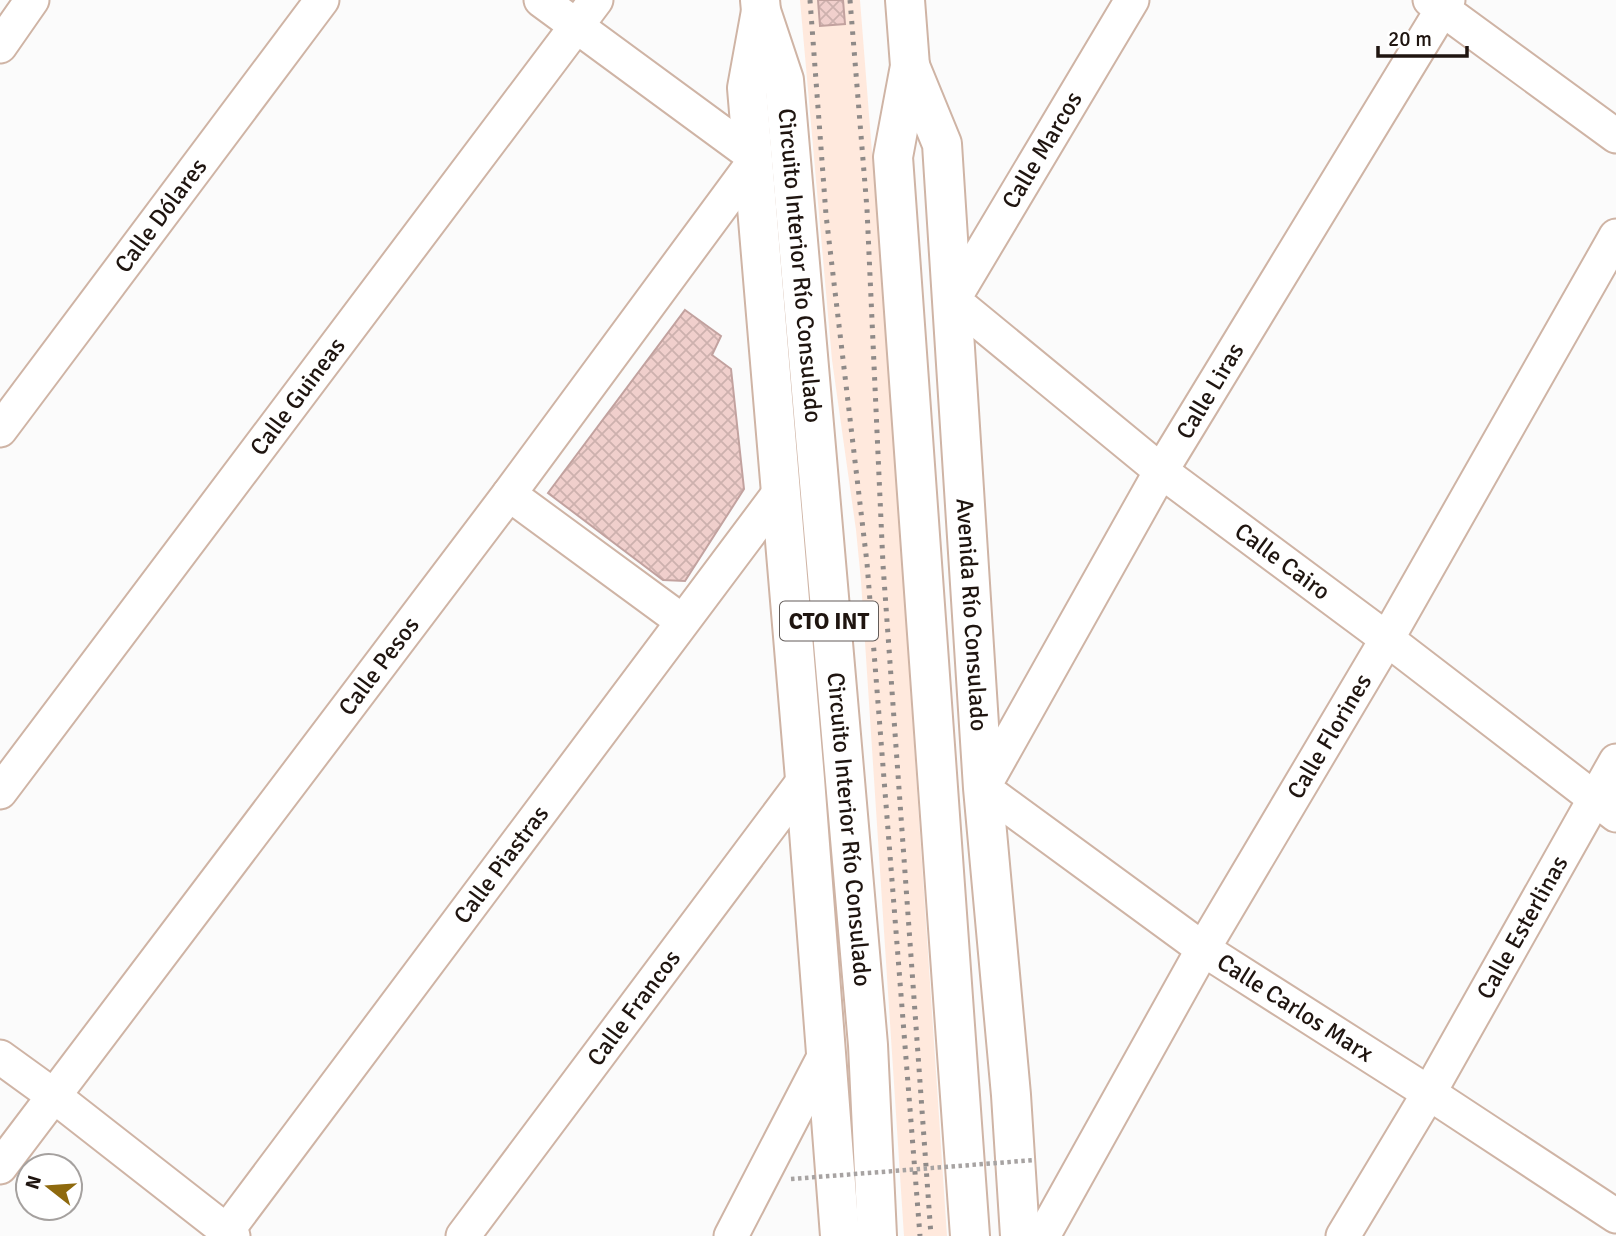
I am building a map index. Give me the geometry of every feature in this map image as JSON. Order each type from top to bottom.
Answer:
[{"type":"main road","name":"Avenida Río Consulado","points":[[905,0],[911,66],[942,144],[983,788],[1011,1095],[1020,1236]]},
{"type":"main road","name":"CTO INT","points":[[760,5],[747,88],[806,779],[839,1236]]},
{"type":"main road","name":"Circuito Interior Río Consulado","points":[[760,5],[784,80],[868,1045],[877,1236]]},
{"type":"main road","points":[[911,66],[893,156],[970,1236]]},
{"type":"street","points":[[0,46],[32,0]]},
{"type":"street","name":"Calle Dólares","points":[[0,430],[322,0]]},
{"type":"street","points":[[541,0],[753,159]]},
{"type":"street","name":"Calle Guineas","points":[[0,792],[596,0]]},
{"type":"street","name":"Calle Marcos","points":[[953,300],[1132,0]]},
{"type":"street","points":[[1440,3],[1616,136]]},
{"type":"street","name":"Calle Liras","points":[[983,788],[1161,471],[1440,3]]},
{"type":"street","name":"Calle Pesos","points":[[0,1167],[509,494],[753,159]]},
{"type":"street","name":"Calle Florines","points":[[1043,1236],[1203,949],[1387,639],[1616,236]]},
{"type":"street","name":"Calle Cairo","points":[[953,300],[1161,471],[1387,639],[1605,807]]},
{"type":"street","name":"Calle Piastras","points":[[227,1234],[780,492]]},
{"type":"street","points":[[509,494],[682,621]]},
{"type":"street","name":"Calle Esterlinas","points":[[1343,1236],[1605,807],[1616,761]]},
{"type":"street","name":"Calle Francos","points":[[463,1236],[806,779]]},
{"type":"street","name":"Calle Carlos Marx","points":[[983,788],[1203,949],[1616,1216]]},
{"type":"street","points":[[731,1236],[827,1051]]},
{"type":"street","points":[[0,1057],[54,1096],[227,1234]]},
{"type":"path","points":[[791,1179],[1035,1160]]},
{"type":"shaded area","points":[[800,0],[860,0],[888,356],[947,1236],[904,1236],[861,581],[832,360]]},
{"type":"building","points":[[818,0],[843,0],[845,24],[820,26]]},
{"type":"building","points":[[685,310],[721,336],[712,355],[731,369],[744,489],[685,581],[663,580],[548,493]]},
{"type":"railway","points":[[810,0],[826,215],[867,563],[920,1236]]},
{"type":"railway","points":[[850,0],[867,209],[883,565],[931,1236]]}]
